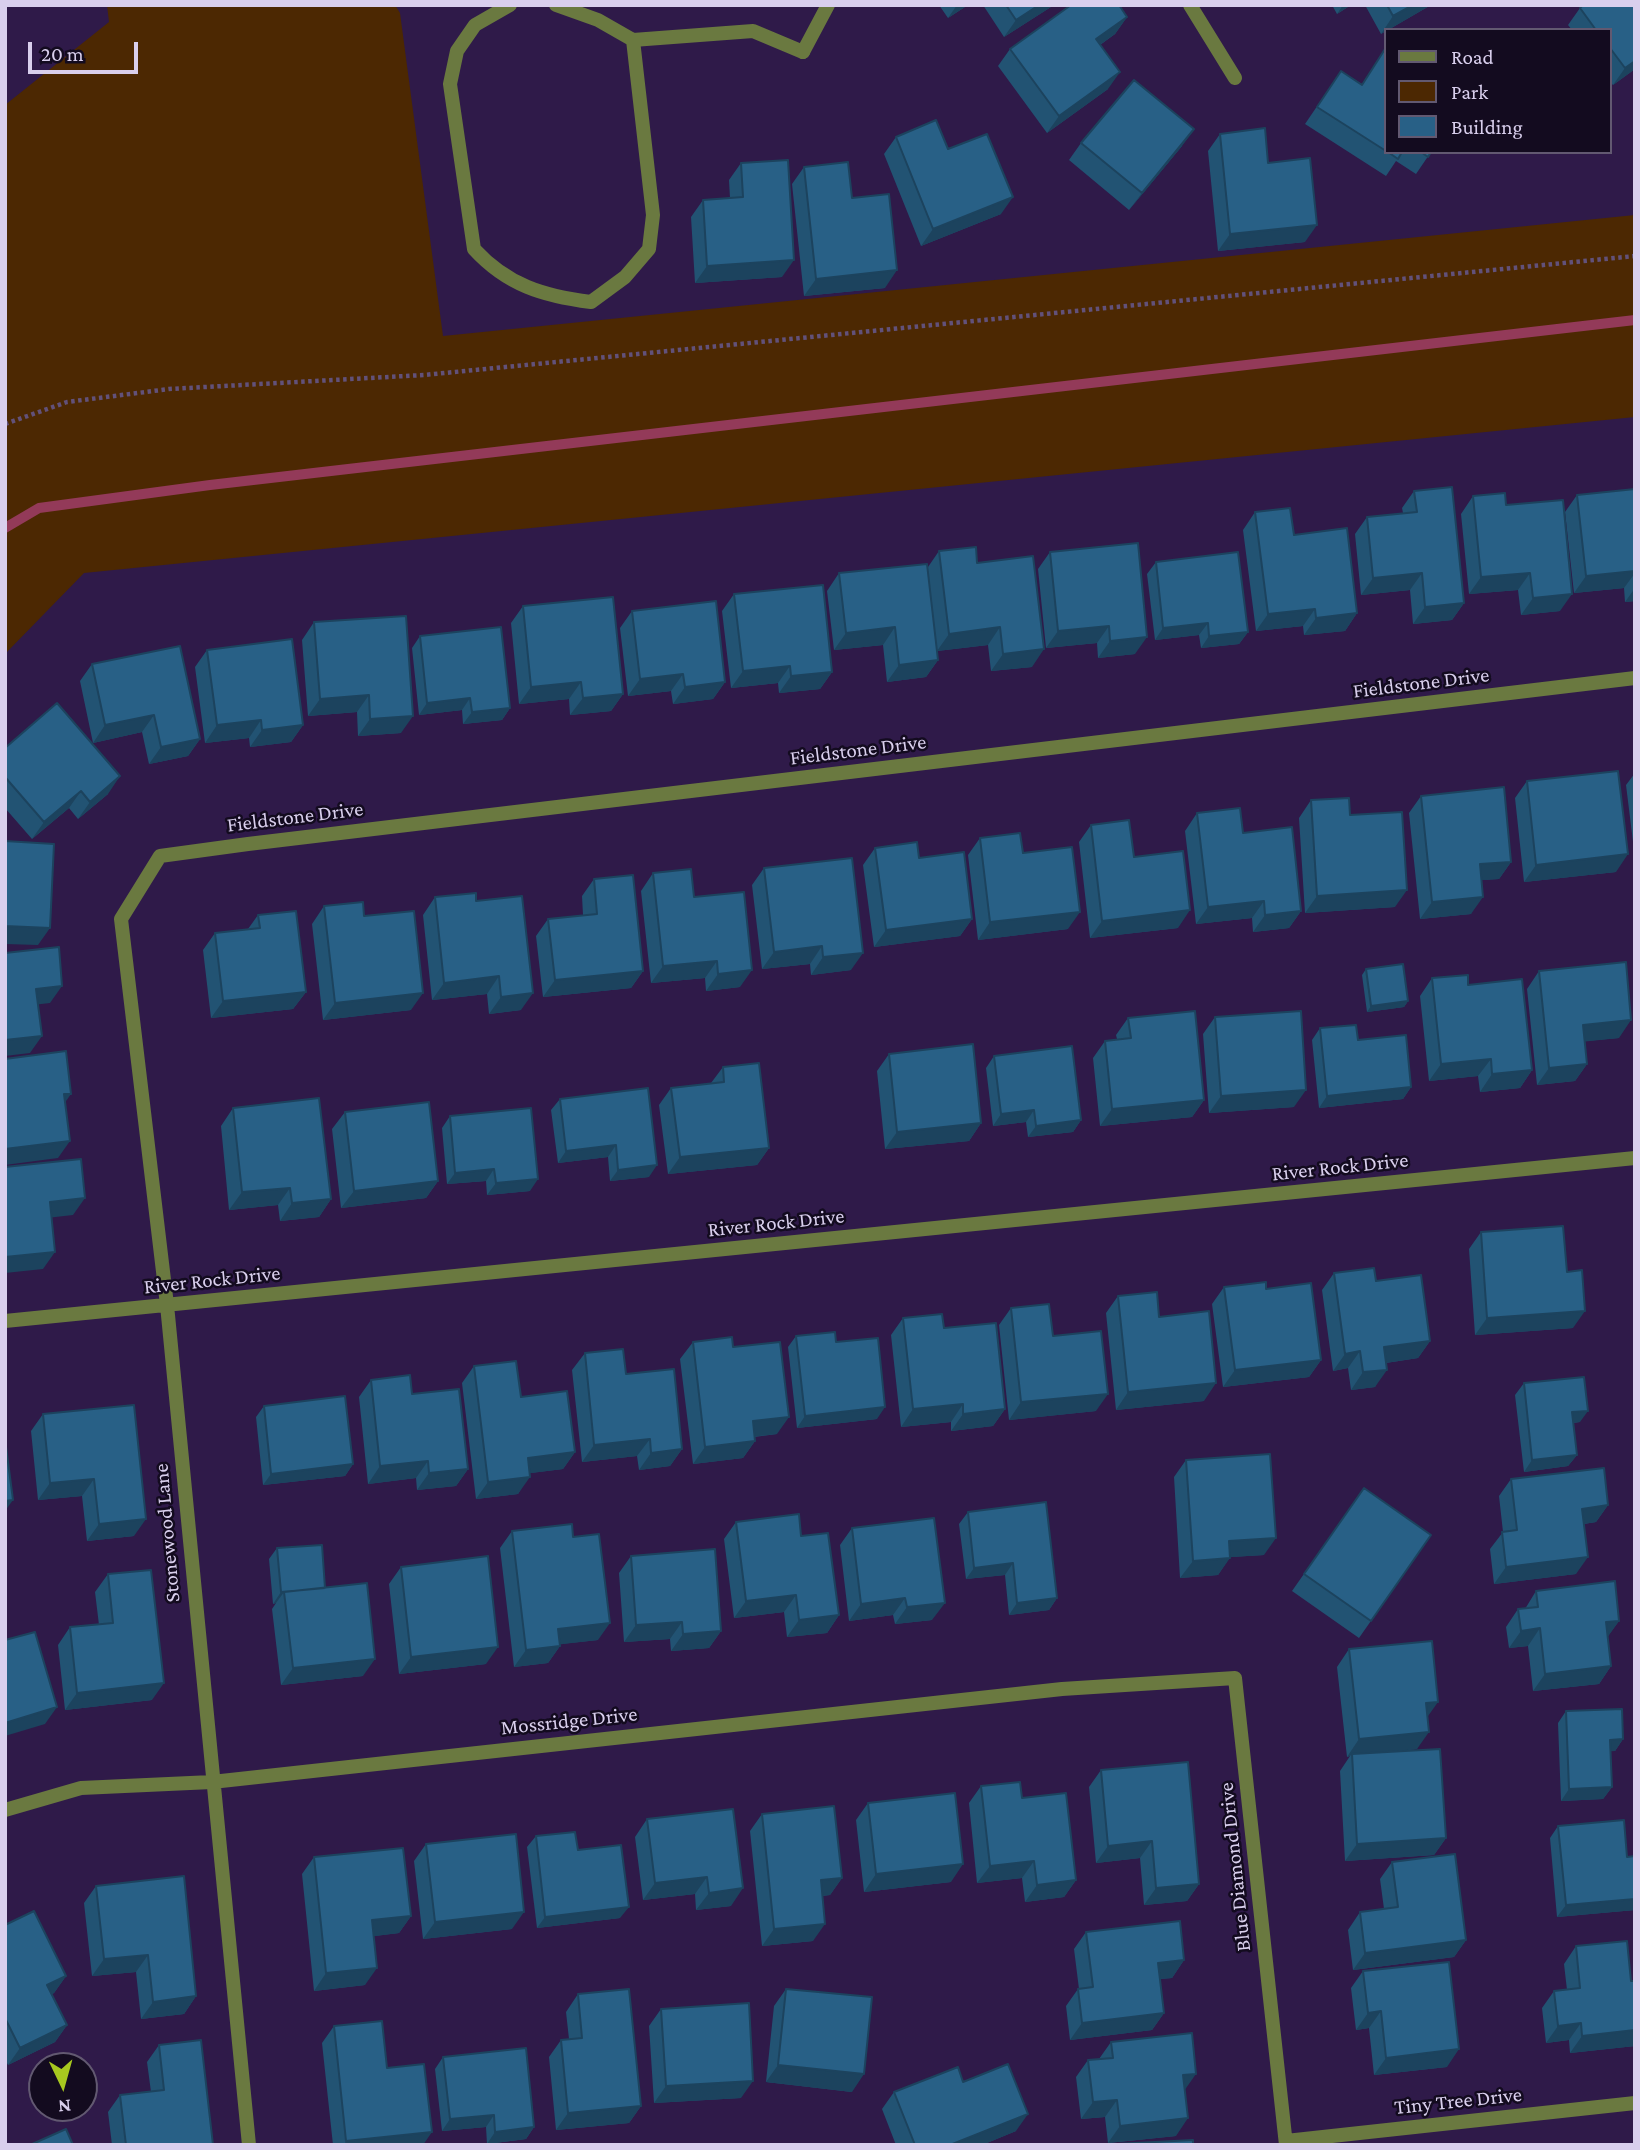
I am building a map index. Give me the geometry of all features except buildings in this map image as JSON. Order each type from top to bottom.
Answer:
[{"type":"street","points":[[510,5],[475,25],[457,51],[450,85],[474,249],[489,265],[519,285],[555,298],[591,302],[625,277],[649,249],[653,215],[633,40]]},
{"type":"street","points":[[556,5],[598,20],[633,40],[753,31],[803,52],[828,5]]},
{"type":"street","points":[[1190,5],[1235,78]]},
{"type":"street","name":"Fieldstone Drive","points":[[121,919],[160,856],[1635,678]]},
{"type":"street","name":"Stonewood Lane","points":[[121,919],[167,1305],[249,2145]]},
{"type":"street","name":"River Rock Drive","points":[[5,1321],[1635,1158]]},
{"type":"street","name":"Blue Diamond Drive","points":[[1140,1684],[1235,1678],[1286,2143]]},
{"type":"street","name":"Mossridge Drive","points":[[5,1810],[82,1787],[212,1782],[1062,1689],[1140,1684]]},
{"type":"street","name":"Tiny Tree Drive","points":[[1286,2143],[1635,2103]]},
{"type":"path","points":[[5,424],[67,402],[170,389],[424,375],[1635,256]]},
{"type":"green space","points":[[107,5],[395,5],[400,13],[443,336],[1635,215],[1635,417],[84,573],[5,654],[5,105],[109,22]]},
{"type":"waterway","points":[[5,528],[39,508],[210,485],[1635,320]]}]
